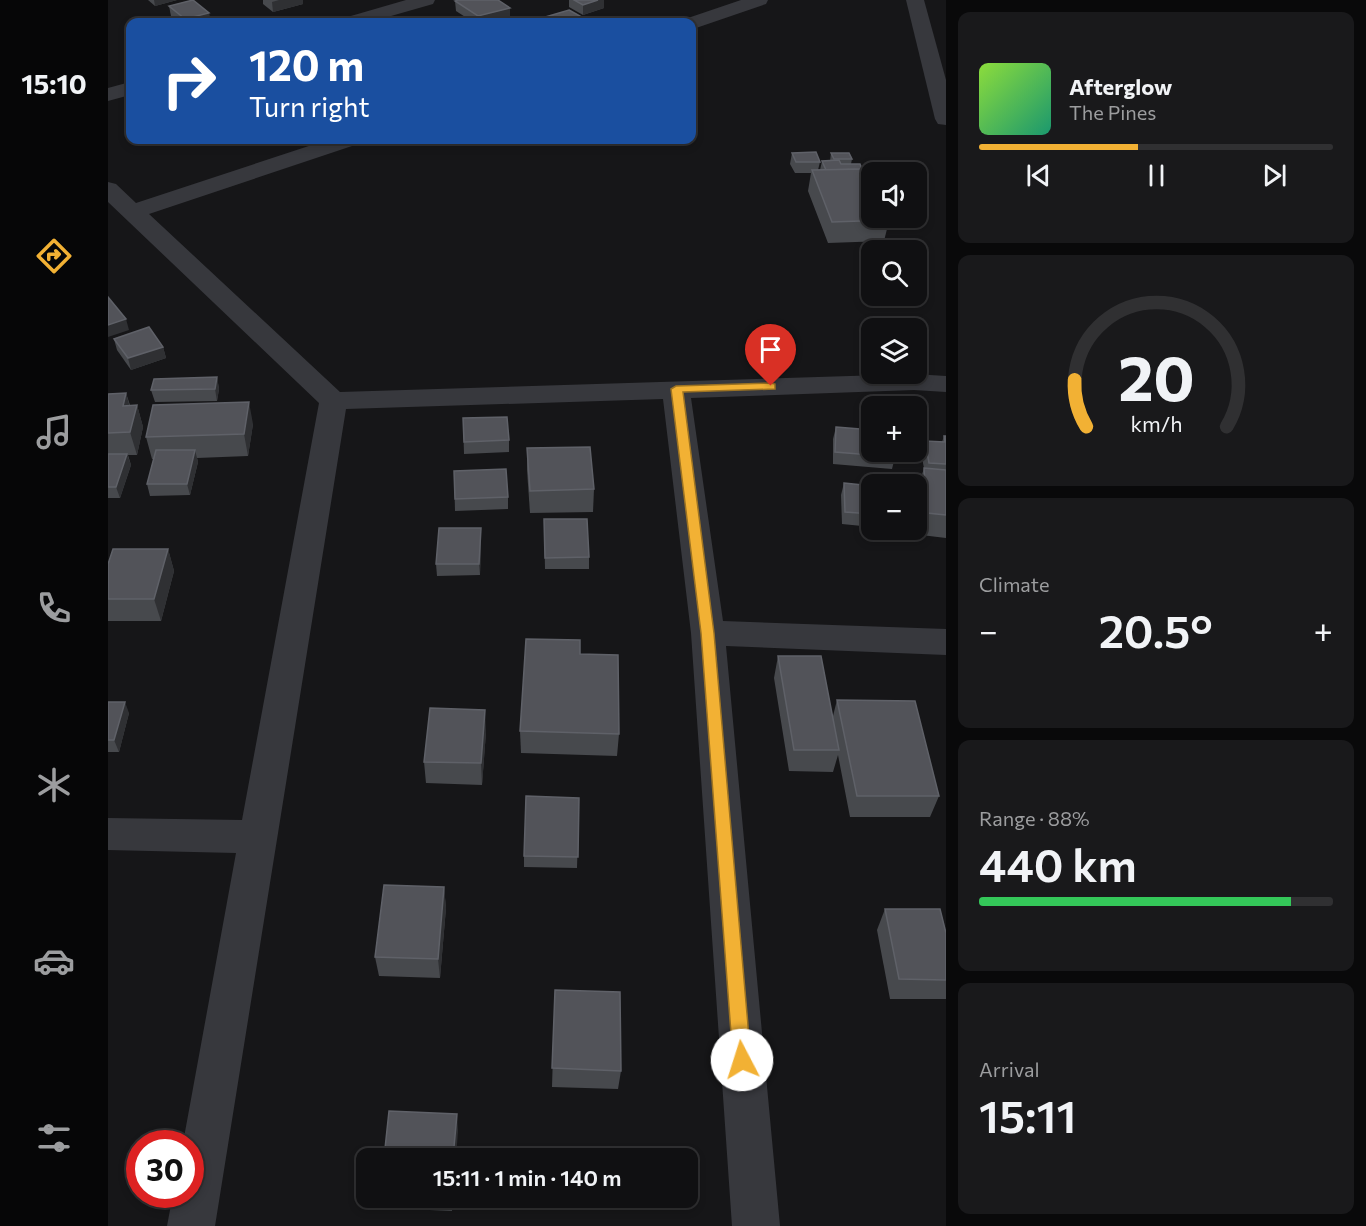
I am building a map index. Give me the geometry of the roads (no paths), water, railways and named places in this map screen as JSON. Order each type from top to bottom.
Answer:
[{"type":"street","points":[[365,18],[426,0]]},
{"type":"street","points":[[696,22],[759,0]]},
{"type":"street","points":[[915,0],[946,119]]},
{"type":"street","points":[[108,95],[126,89]]},
{"type":"street","points":[[132,212],[335,144]]},
{"type":"street","points":[[108,189],[333,401],[914,382],[946,384]]},
{"type":"street","points":[[676,389],[708,633],[756,1226]]},
{"type":"street","points":[[191,1226],[333,401]]},
{"type":"street","points":[[708,633],[946,642]]},
{"type":"street","points":[[108,834],[257,837]]}]
